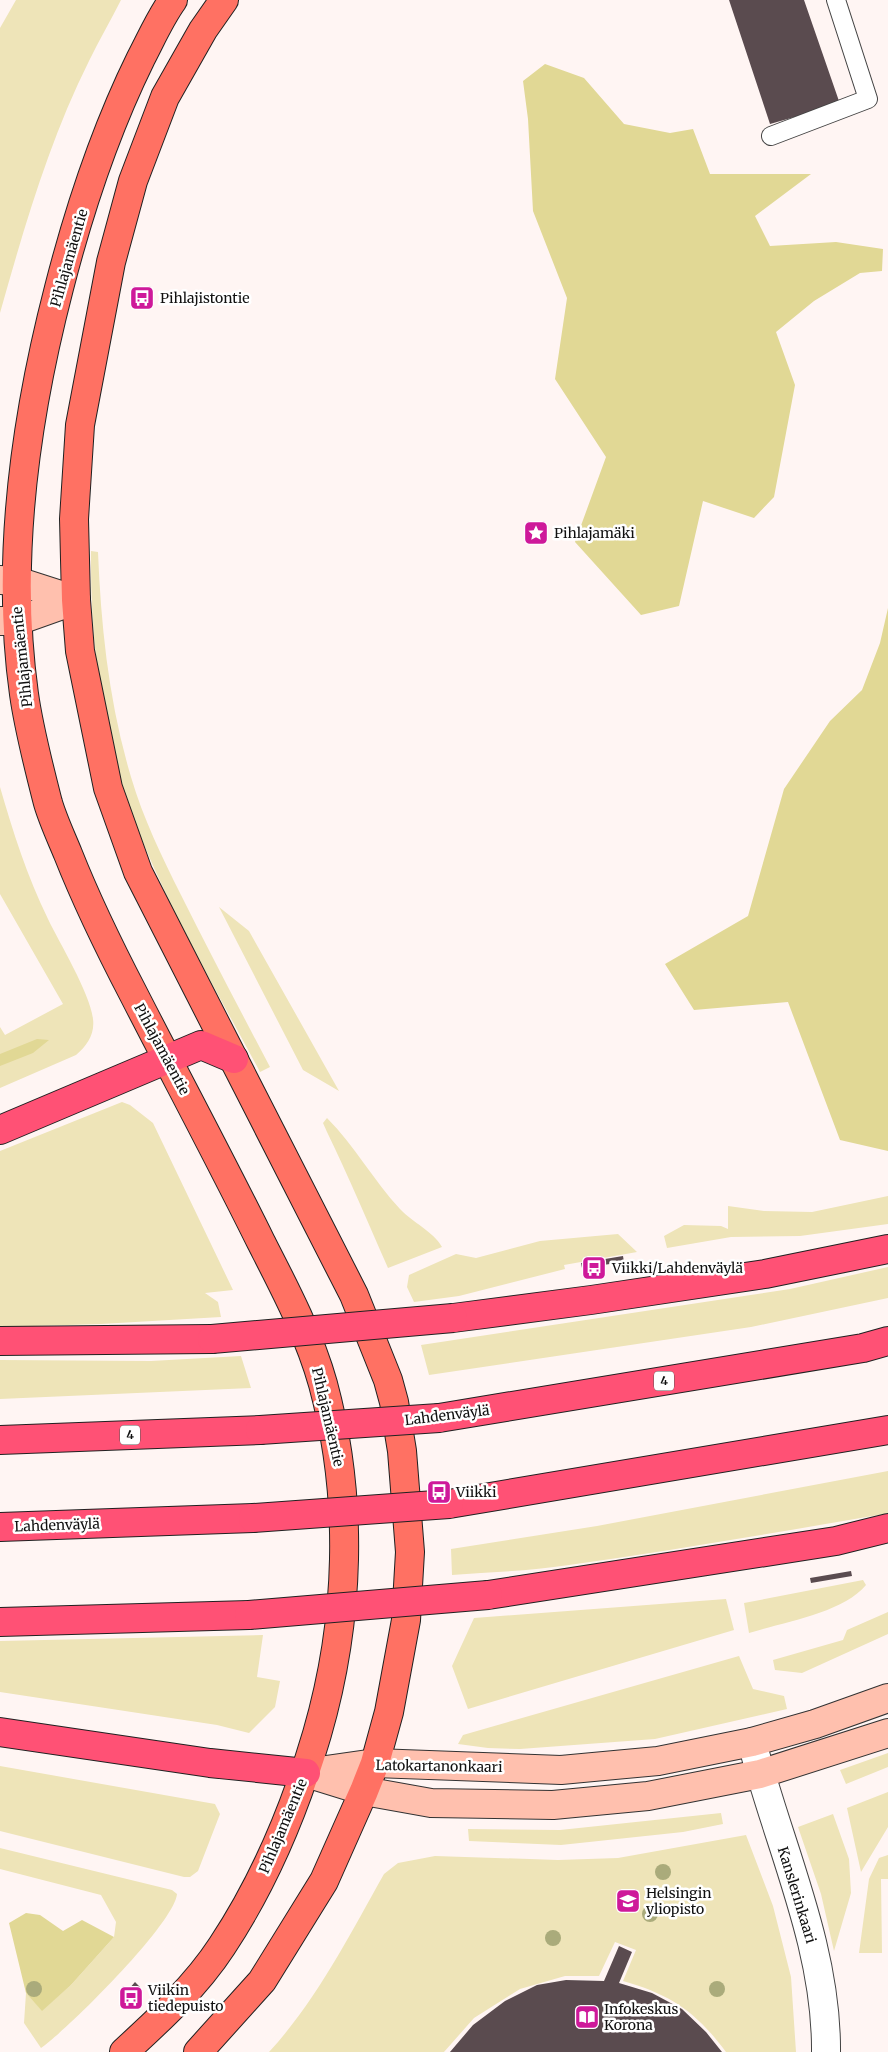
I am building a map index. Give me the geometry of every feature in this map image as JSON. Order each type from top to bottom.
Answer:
[{"type":"highway","points":[[0,1130],[201,1045],[234,1059]]},
{"type":"highway","points":[[0,1341],[212,1339],[453,1318],[765,1274],[888,1249]]},
{"type":"highway","name":"Lahdenväylä","points":[[0,1440],[260,1430],[439,1418],[863,1348],[888,1341]]},
{"type":"highway","name":"Lahdenväylä","points":[[0,1527],[253,1518],[449,1504],[888,1430]]},
{"type":"highway","points":[[0,1622],[249,1615],[488,1595],[836,1541],[888,1528]]},
{"type":"highway","points":[[0,1732],[210,1763],[306,1773]]},
{"type":"main road","name":"Pihlajamäentie","points":[[124,2052],[166,2014],[220,1950],[270,1862],[306,1773],[326,1704],[339,1626],[346,1557],[345,1519],[338,1455],[323,1384],[290,1300],[210,1139],[167,1059],[87,900],[49,807],[24,698],[9,621],[8,580],[25,463],[47,335],[68,253],[96,168],[131,80],[165,10],[173,0]]},
{"type":"main road","points":[[198,2052],[262,1981],[324,1881],[364,1791],[375,1763],[389,1712],[406,1620],[409,1576],[408,1513],[394,1402],[354,1295],[138,872],[108,788],[86,688],[80,651],[76,600],[74,519],[80,425],[111,262],[133,181],[165,97],[203,30],[224,0]]},
{"type":"street","points":[[8,580],[76,600]]},
{"type":"street","points":[[9,621],[76,600]]},
{"type":"street","name":"Latokartanonkaari","points":[[306,1773],[375,1763],[561,1770],[658,1761],[752,1742],[814,1724],[888,1698]]},
{"type":"street","name":"Latokartanonkaari","points":[[306,1773],[364,1791],[431,1803],[553,1805],[648,1796],[760,1774],[888,1733]]},
{"type":"street","name":"Kanslerinkaari","points":[[752,1742],[760,1774],[813,1945],[821,1996],[826,2052]]},
{"type":"lane","points":[[771,136],[868,100],[836,0]]},
{"type":"shaded area","points":[[16,0],[121,0],[75,91],[50,153],[28,217],[0,313],[0,28]]},
{"type":"shaded area","points":[[545,64],[584,78],[624,124],[670,133],[693,129],[710,174],[811,174],[755,216],[770,246],[836,242],[883,249],[882,271],[860,273],[814,301],[776,332],[795,385],[774,497],[754,518],[703,501],[679,606],[641,615],[575,542],[606,457],[555,379],[567,298],[533,211],[528,119],[523,81]]},
{"type":"shaded area","points":[[91,551],[98,552],[101,609],[107,665],[123,749],[131,777],[153,837],[174,881],[270,1067],[260,1072],[160,881],[145,848],[121,783],[105,718],[95,652]]},
{"type":"shaded area","points":[[888,608],[888,1151],[840,1140],[788,1002],[694,1010],[665,964],[748,916],[784,789],[830,721],[862,690],[880,643]]},
{"type":"shaded area","points":[[0,787],[15,837],[40,903],[74,969],[91,1008],[93,1030],[84,1048],[76,1055],[0,1088],[0,1027],[5,1035],[63,1004],[0,894]]},
{"type":"shaded area","points":[[219,907],[249,931],[339,1091],[303,1070]]},
{"type":"shaded area","points":[[37,1039],[49,1040],[33,1053],[0,1066],[0,1054]]},
{"type":"shaded area","points":[[122,1102],[130,1105],[153,1123],[233,1290],[205,1293],[218,1302],[221,1317],[101,1324],[0,1327],[0,1151]]},
{"type":"shaded area","points":[[327,1118],[400,1209],[433,1236],[442,1247],[388,1268],[323,1123]]},
{"type":"shaded area","points":[[888,1196],[888,1224],[800,1236],[731,1237],[667,1248],[664,1236],[684,1225],[721,1226],[728,1229],[728,1206],[764,1211],[812,1212]]},
{"type":"shaded area","points":[[618,1234],[637,1252],[564,1265],[565,1269],[459,1296],[414,1302],[407,1287],[409,1275],[456,1254],[476,1258],[540,1241]]},
{"type":"shaded area","points":[[888,1267],[888,1298],[751,1327],[429,1375],[421,1345],[790,1289]]},
{"type":"shaded area","points":[[241,1356],[251,1388],[0,1399],[0,1360],[151,1361]]},
{"type":"shaded area","points":[[888,1471],[888,1513],[884,1514],[555,1567],[452,1575],[451,1549],[597,1526]]},
{"type":"shaded area","points":[[863,1580],[866,1585],[856,1595],[828,1610],[749,1633],[744,1603]]},
{"type":"shaded area","points":[[726,1599],[734,1630],[468,1709],[452,1666],[474,1618]]},
{"type":"shaded area","points":[[888,1612],[888,1634],[802,1673],[775,1670],[773,1660],[843,1640],[847,1630]]},
{"type":"shaded area","points":[[263,1635],[257,1677],[280,1681],[275,1707],[249,1733],[217,1725],[0,1692],[0,1641]]},
{"type":"shaded area","points":[[739,1656],[753,1689],[784,1696],[787,1709],[655,1739],[520,1749],[488,1748],[458,1744],[463,1735]]},
{"type":"shaded area","points":[[888,1753],[888,1767],[846,1784],[840,1770]]},
{"type":"shaded area","points":[[0,1766],[215,1804],[220,1814],[198,1871],[190,1877],[184,1877],[0,1831]]},
{"type":"shaded area","points":[[888,1792],[888,1827],[861,1872],[847,1808]]},
{"type":"shaded area","points":[[721,1813],[723,1824],[683,1832],[561,1845],[469,1841],[468,1829],[560,1830]]},
{"type":"shaded area","points":[[833,1814],[849,1859],[851,1893],[834,1951],[821,1894],[798,1827]]},
{"type":"shaded area","name":"Helsingin yliopisto","points":[[746,1835],[773,1906],[791,1977],[796,2052],[726,2052],[704,2026],[682,2007],[656,1992],[623,1981],[636,1950],[615,1942],[599,1976],[565,1976],[520,1989],[474,2018],[444,2052],[269,2052],[317,1989],[345,1944],[384,1874],[398,1863],[435,1856],[558,1860],[618,1858]]},
{"type":"shaded area","points":[[0,1848],[172,1890],[177,1894],[171,1908],[140,1951],[95,1999],[41,2048],[24,2023],[26,1993],[42,2010],[71,1985],[114,1937],[116,1922],[101,1895],[0,1869]]},
{"type":"shaded area","points":[[888,1855],[888,1879],[881,1879],[882,1953],[859,1953],[869,1879],[879,1858]]},
{"type":"shaded area","points":[[26,1913],[40,1915],[63,1931],[82,1920],[114,1937],[71,1985],[42,2011],[26,1993],[9,1923]]},
{"type":"building","points":[[729,0],[804,0],[840,104],[770,124]]},
{"type":"building","points":[[141,286],[150,288],[147,310],[137,308]]},
{"type":"building","points":[[623,1256],[624,1262],[582,1268],[581,1263]]},
{"type":"building","points":[[851,1571],[852,1576],[811,1583],[810,1578]]},
{"type":"building","name":"Infokeskus Korona","points":[[619,1946],[632,1952],[619,1983],[652,1993],[682,2009],[706,2032],[722,2052],[450,2052],[473,2025],[505,2001],[537,1985],[566,1980],[604,1981]]},
{"type":"building","points":[[135,1982],[141,1988],[129,2002],[122,1997]]},
{"type":"place","name":"Pihlajistontie","points":[[142,298]]},
{"type":"place","name":"Pihlajamäki","points":[[536,533]]},
{"type":"place","name":"Viikki/Lahdenväylä","points":[[594,1268]]},
{"type":"place","name":"Viikki","points":[[439,1492]]},
{"type":"place","name":"Helsingin yliopisto","points":[[628,1901]]},
{"type":"place","name":"Viikin tiedepuisto","points":[[131,1998]]},
{"type":"place","name":"Infokeskus Korona","points":[[587,2017]]}]
